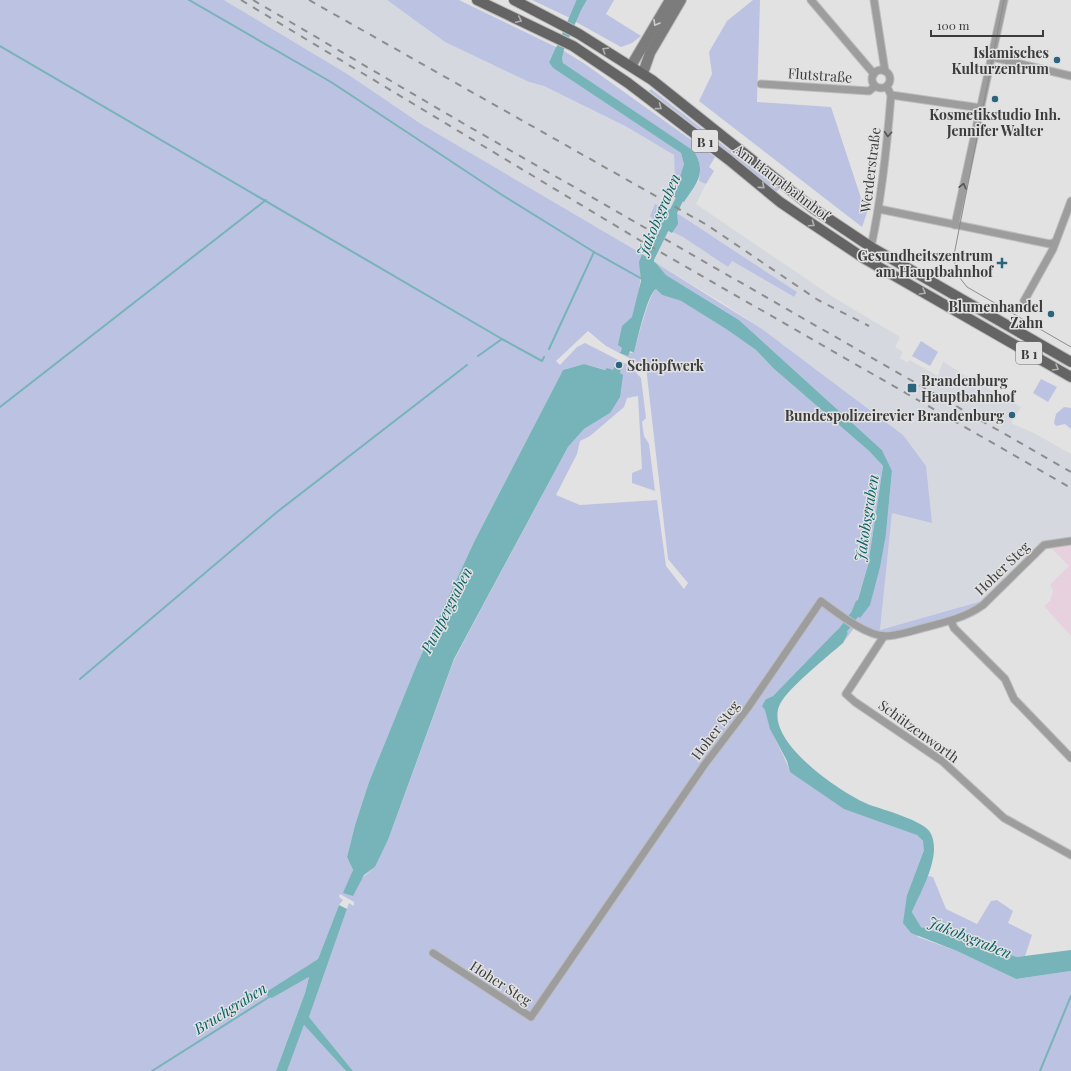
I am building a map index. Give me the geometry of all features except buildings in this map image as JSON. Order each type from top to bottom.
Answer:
[{"type":"main road","name":"B 1","points":[[477,0],[573,46],[628,83]]},
{"type":"main road","name":"B 1","points":[[514,0],[579,34],[631,66]]},
{"type":"main road","name":"Am Hauptbahnhof","points":[[631,66],[814,209],[871,247],[1071,362]]},
{"type":"main road","points":[[628,83],[631,66]]},
{"type":"main road","points":[[628,83],[642,74]]},
{"type":"main road","name":"Am Hauptbahnhof","points":[[628,83],[729,160],[780,202],[865,259],[1071,377]]},
{"type":"main road","points":[[780,202],[790,190]]},
{"type":"main road","points":[[865,259],[871,247]]},
{"type":"street","points":[[631,66],[670,0]]},
{"type":"street","points":[[642,74],[650,53],[681,0]]},
{"type":"street","points":[[811,0],[874,74]]},
{"type":"street","points":[[874,0],[885,71]]},
{"type":"street","points":[[955,225],[1004,0]]},
{"type":"street","points":[[992,57],[1071,76]]},
{"type":"street","points":[[879,70],[885,71],[889,74],[891,80],[887,87],[881,89],[875,86],[872,82],[874,74],[879,70]]},
{"type":"street","name":"Flutstraße","points":[[761,84],[869,91],[875,86]]},
{"type":"street","points":[[887,87],[891,95],[981,108]]},
{"type":"street","name":"Werderstraße","points":[[871,247],[879,209],[886,161],[891,95]]},
{"type":"street","points":[[1024,301],[1053,249],[1071,201]]},
{"type":"street","points":[[879,209],[1050,244],[1055,242]]},
{"type":"street","name":"Hoher Steg","points":[[433,954],[531,1017],[705,764],[747,709],[821,601],[856,625],[884,636],[951,621],[974,612],[983,605],[1044,545],[1071,541]]},
{"type":"street","points":[[951,621],[954,628],[1005,679],[1014,699],[1071,758]]},
{"type":"street","name":"Schützenworth","points":[[884,636],[846,694],[855,702],[942,761],[1001,816],[1071,855]]},
{"type":"shaded area","points":[[0,0],[224,0],[349,75],[421,124],[642,254],[640,261],[639,290],[635,308],[627,337],[620,352],[634,353],[650,299],[656,289],[662,295],[681,301],[756,350],[773,368],[869,451],[883,466],[868,565],[854,612],[886,534],[892,472],[882,450],[739,320],[666,275],[656,263],[762,329],[903,435],[926,466],[932,523],[892,513],[880,630],[982,601],[945,618],[899,631],[875,631],[845,616],[843,621],[854,628],[843,643],[848,633],[836,631],[773,696],[766,699],[768,719],[774,737],[790,772],[917,835],[924,842],[924,850],[907,895],[918,937],[957,951],[1016,979],[1071,971],[1071,1071],[353,1071],[309,1017],[349,903],[354,906],[354,902],[340,894],[339,897],[343,900],[339,905],[318,959],[266,992],[272,998],[309,977],[305,993],[276,1071],[0,1071]],"holes":[[[588,331],[606,346],[646,367],[668,559],[688,583],[684,589],[666,566],[657,500],[580,505],[556,495],[577,454],[580,441],[590,436],[624,407],[627,398],[638,396],[642,469],[632,473],[632,483],[655,491],[649,444],[644,436],[642,422],[646,418],[641,378],[630,366],[585,343],[577,347],[560,365],[556,361]],[[584,364],[606,370],[613,370],[614,367],[621,370],[610,413],[584,429],[568,447],[454,660],[388,840],[375,867],[344,893],[353,870],[347,857],[355,825],[369,782],[417,664],[475,540],[563,370]]]},
{"type":"shaded area","points":[[224,0],[387,0],[445,42],[529,82],[544,86],[627,127],[674,155],[675,180],[680,182],[674,196],[684,202],[699,181],[706,184],[696,204],[833,297],[900,337],[895,347],[903,352],[900,358],[908,363],[909,360],[938,376],[943,361],[964,375],[971,378],[972,376],[986,383],[984,386],[1021,407],[1011,423],[1034,433],[1071,454],[1071,537],[1044,541],[982,601],[880,630],[892,512],[932,522],[903,435],[762,329],[718,300],[421,124],[349,75]],"holes":[[[670,209],[797,292],[793,297],[732,261],[728,267],[683,237],[658,225]]]},
{"type":"shaded area","points":[[387,0],[459,0],[556,47],[549,61],[553,68],[681,153],[684,163],[680,182],[675,180],[674,155],[627,127],[544,86],[529,82],[445,42]]},
{"type":"shaded area","points":[[532,0],[577,0],[570,18]]},
{"type":"shaded area","points":[[587,0],[614,0],[606,14],[641,36],[632,43],[621,47],[576,22],[578,15]]},
{"type":"shaded area","points":[[753,0],[760,0],[757,102],[831,107],[861,198],[871,201],[862,227],[699,101],[712,74],[709,52],[727,21]]},
{"type":"shaded area","points":[[564,51],[585,64],[715,157],[709,167],[714,171],[706,184],[699,181],[700,165],[694,151],[563,63],[562,58]]},
{"type":"shaded area","points":[[651,89],[779,189],[776,192],[731,154],[649,91]]},
{"type":"shaded area","points":[[655,204],[677,213],[797,292],[794,297],[732,261],[728,267],[683,237],[658,225],[650,216]]},
{"type":"shaded area","points":[[921,341],[938,352],[930,366],[912,356]]},
{"type":"shaded area","points":[[1041,379],[1057,387],[1048,402],[1033,393]]},
{"type":"shaded area","points":[[1064,407],[1071,408],[1071,429],[1065,424],[1056,426],[1054,423],[1056,414]]},
{"type":"shaded area","points":[[1071,545],[1071,636],[1044,606],[1050,601],[1053,591],[1050,585],[1069,566],[1050,547]]},
{"type":"shaded area","points":[[928,876],[933,877],[946,909],[977,924],[991,901],[997,900],[1013,911],[1008,923],[1032,935],[1025,956],[1017,957],[921,927],[912,912]]},
{"type":"shaded area","points":[[304,1025],[346,1071],[287,1071]]},
{"type":"water","points":[[577,0],[587,0],[578,15],[576,22],[570,18]]},
{"type":"water","name":"Jakobsgraben","points":[[556,47],[564,51],[562,58],[563,63],[694,151],[700,166],[699,178],[684,202],[674,197],[684,164],[681,153],[553,68],[549,62]]},
{"type":"water","name":"Jakobsgraben","points":[[670,209],[677,213],[678,224],[672,233],[658,225],[660,215]]},
{"type":"water","points":[[642,254],[656,263],[666,275],[739,320],[882,450],[892,471],[886,534],[880,567],[870,605],[860,618],[854,613],[868,565],[883,466],[869,451],[773,368],[756,350],[681,301],[662,295],[656,289],[649,300],[634,353],[630,351],[628,356],[620,353],[622,348],[618,345],[622,326],[632,317],[641,281],[639,262]]},
{"type":"water","name":"Pumpergraben","points":[[584,364],[605,370],[607,368],[613,370],[614,367],[621,370],[620,373],[623,375],[620,397],[610,413],[584,429],[568,447],[454,659],[388,840],[375,867],[364,875],[353,896],[343,893],[353,870],[347,857],[355,825],[369,782],[417,664],[475,540],[563,370]]},
{"type":"water","points":[[841,628],[848,633],[843,643],[791,689],[780,704],[778,718],[783,733],[793,749],[824,778],[842,790],[870,805],[919,823],[930,832],[934,851],[932,861],[925,883],[912,912],[921,927],[1017,957],[1071,950],[1071,971],[1016,979],[957,951],[911,933],[903,923],[907,895],[924,850],[923,841],[917,835],[844,809],[790,772],[787,761],[770,729],[765,710],[762,706],[766,699],[773,696],[836,631]]},
{"type":"water","points":[[339,905],[347,909],[309,1017],[353,1071],[346,1071],[304,1025],[287,1071],[276,1071],[305,993],[309,977],[272,998],[268,997],[266,992],[318,959]]},
{"type":"waterway","points":[[189,0],[331,82],[499,193],[594,252],[549,349]]},
{"type":"waterway","name":"Jakobsgraben","points":[[556,58],[581,0]]},
{"type":"waterway","points":[[0,46],[502,339],[542,361],[544,357]]},
{"type":"waterway","name":"Jakobsgraben","points":[[650,270],[650,259],[684,190]]},
{"type":"waterway","points":[[0,407],[266,200]]},
{"type":"waterway","points":[[594,252],[642,279]]},
{"type":"waterway","points":[[478,356],[502,339]]},
{"type":"waterway","points":[[80,679],[277,512],[467,365]]},
{"type":"waterway","name":"Jakobsgraben","points":[[837,638],[855,614],[859,604]]},
{"type":"waterway","points":[[1040,1071],[1071,996]]},
{"type":"waterway","name":"Bruchgraben","points":[[152,1071],[269,997]]},
{"type":"tram line","points":[[1004,0],[954,255],[956,273],[967,287],[1071,347]]},
{"type":"railway","points":[[241,0],[641,241],[1071,488]]},
{"type":"railway","points":[[253,0],[466,125],[1071,472]]},
{"type":"railway","points":[[309,0],[707,225],[818,300],[869,326]]},
{"type":"place","name":"Islamisches Kulturzentrum","points":[[1057,60]]},
{"type":"place","name":"Kosmetikstudio Inh. Jennifer Walter","points":[[995,99]]},
{"type":"place","name":"Gesundheitszentrum am Hauptbahnhof","points":[[1002,263]]},
{"type":"place","name":"Blumenhandel Zahn","points":[[1051,314]]},
{"type":"place","name":"Schöpfwerk","points":[[619,365]]},
{"type":"place","name":"Brandenburg Hauptbahnhof","points":[[912,388]]},
{"type":"place","name":"Bundespolizeirevier Brandenburg","points":[[1012,415]]}]
